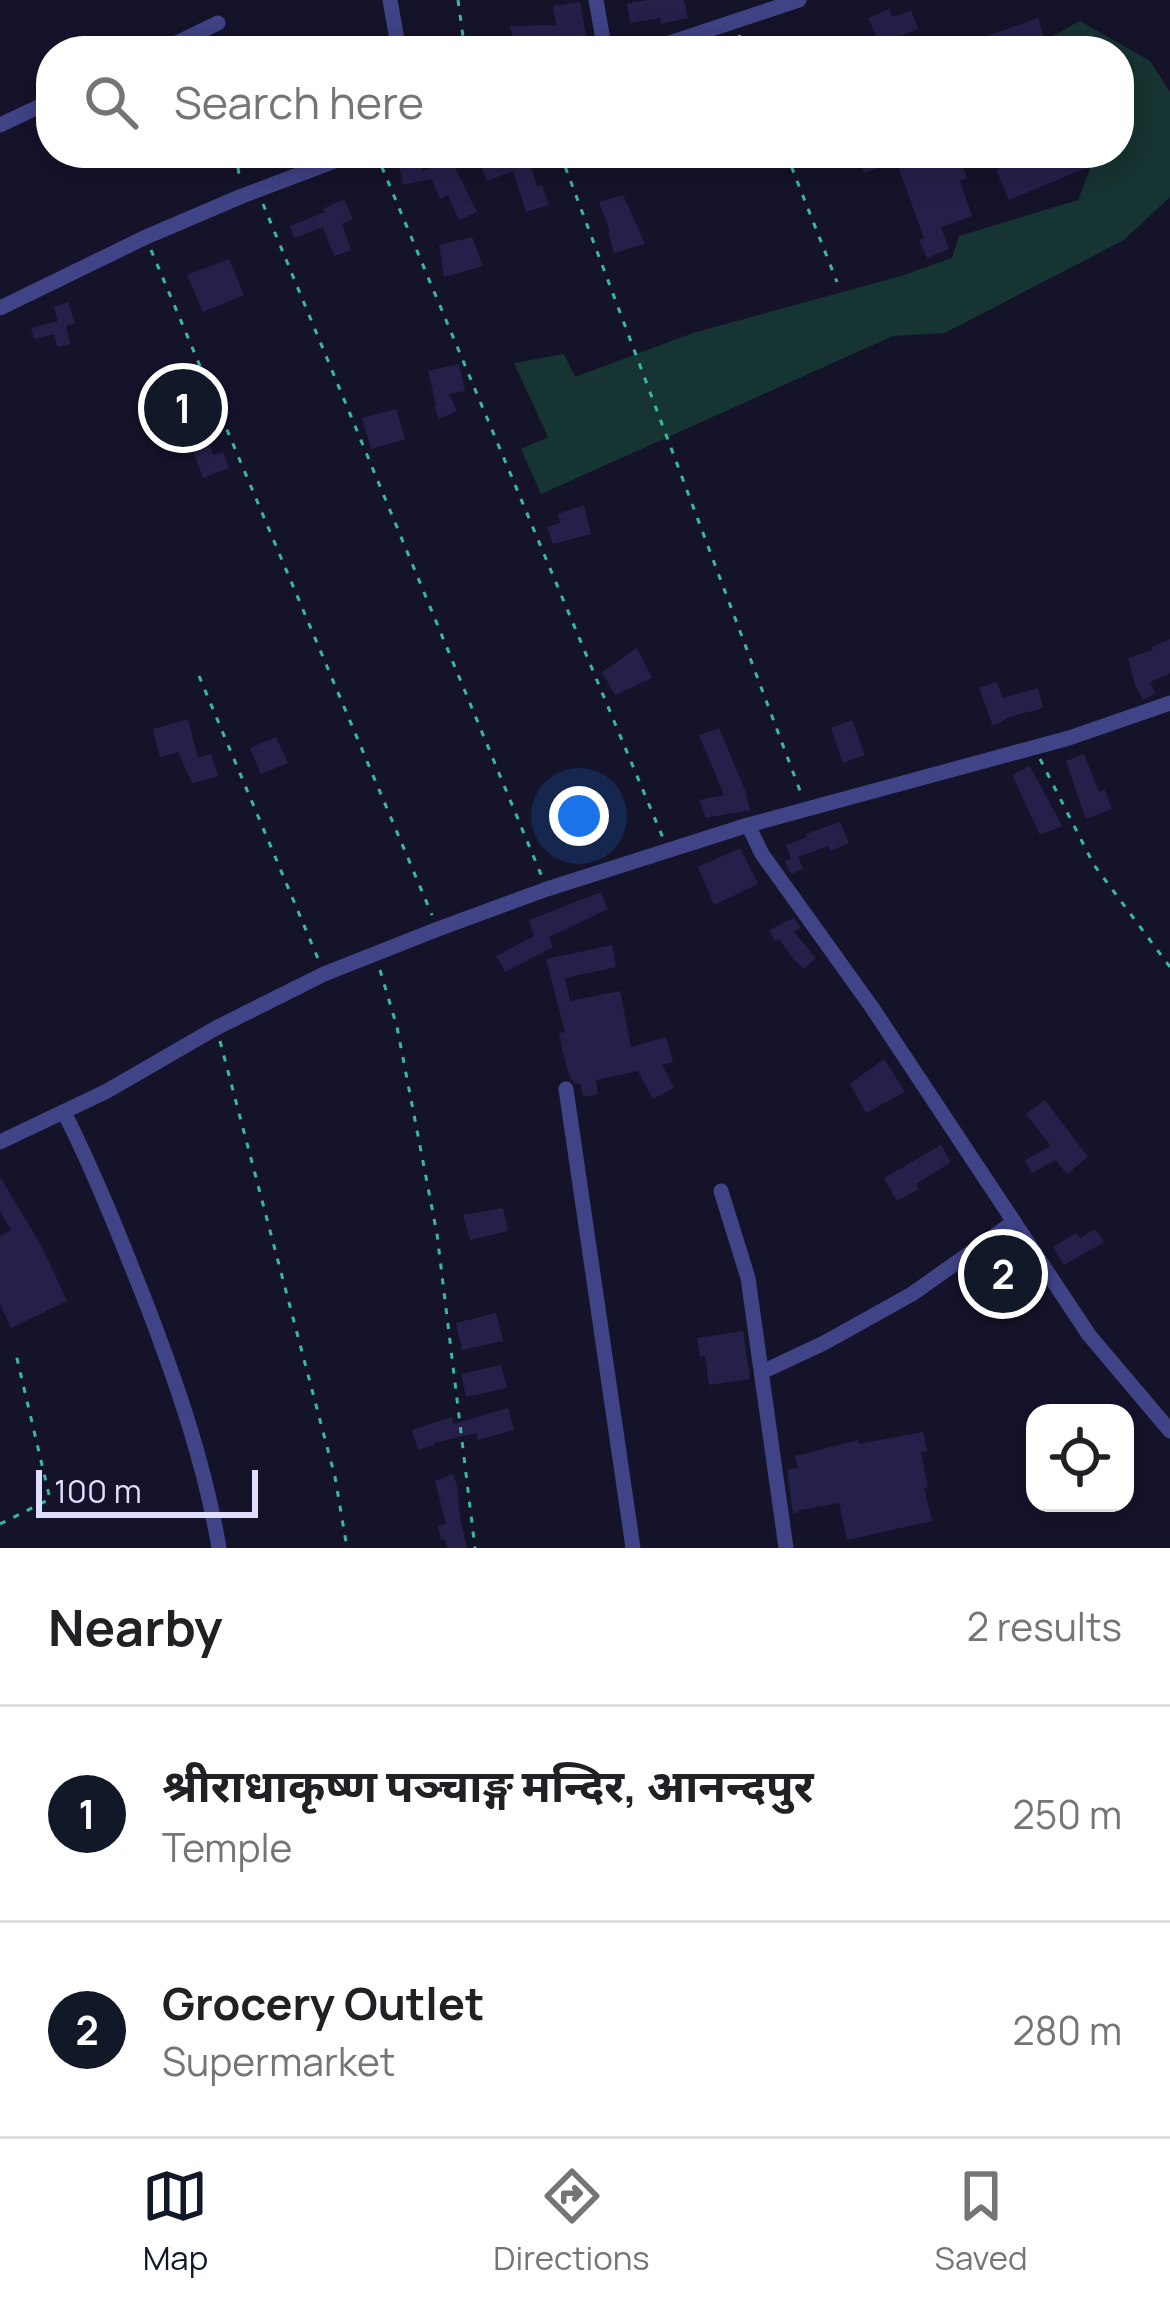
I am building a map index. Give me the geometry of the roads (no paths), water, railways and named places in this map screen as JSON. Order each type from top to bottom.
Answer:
[{"type":"street","points":[[391,0],[397,36]]},
{"type":"street","points":[[596,0],[602,36]]},
{"type":"street","points":[[690,36],[799,0]]},
{"type":"street","points":[[191,36],[218,23]]},
{"type":"street","points":[[0,125],[36,108]]},
{"type":"street","points":[[0,308],[146,237],[316,168]]},
{"type":"street","points":[[0,1142],[107,1091],[216,1028],[324,974],[438,928],[748,825],[1034,747],[1170,703]]},
{"type":"street","points":[[748,825],[762,854],[871,1006],[1089,1336],[1170,1431]]},
{"type":"street","points":[[566,1089],[633,1548]]},
{"type":"street","points":[[64,1112],[102,1190],[182,1396],[219,1548]]},
{"type":"street","points":[[721,1191],[748,1278],[786,1548]]},
{"type":"street","points":[[762,1372],[912,1294],[1014,1222]]},
{"type":"place","name":"श्रीराधाकृष्ण पञ्चाङ्ग मन्दिर, आनन्दपुर","points":[[183,408]]},
{"type":"place","name":"Grocery Outlet","points":[[1003,1274]]}]
